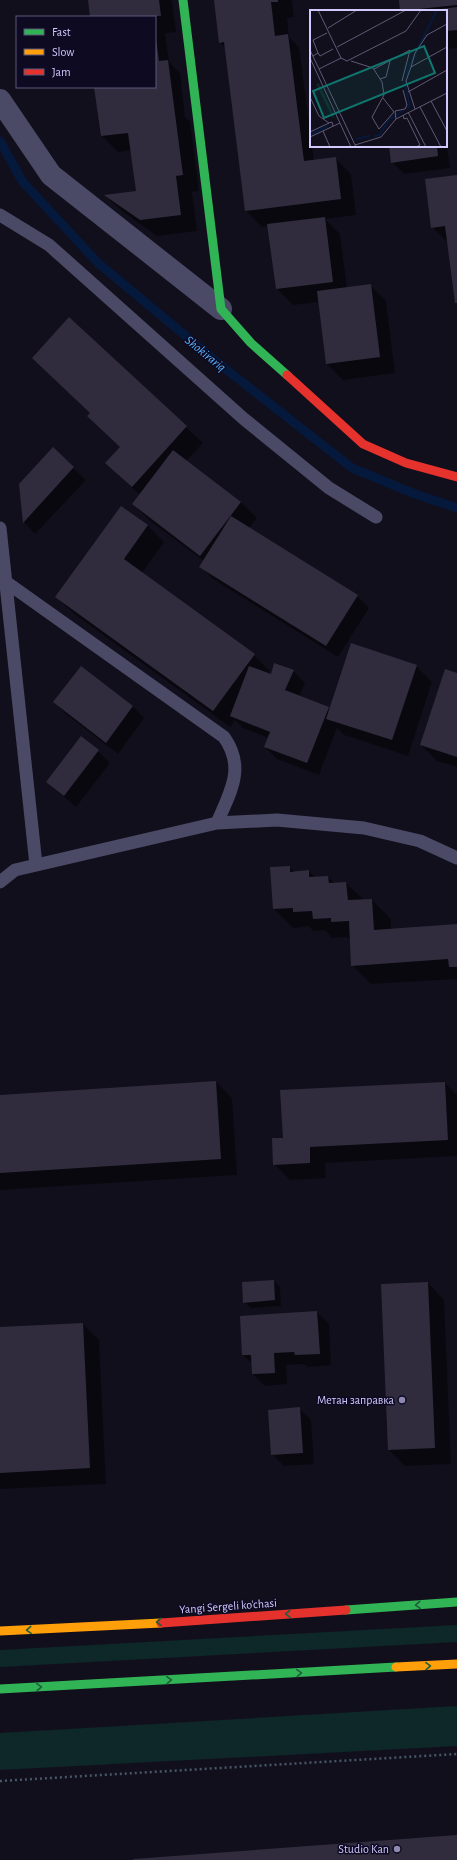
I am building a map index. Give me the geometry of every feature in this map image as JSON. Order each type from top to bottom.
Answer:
[{"type":"main road","points":[[183,0],[221,310],[251,343],[363,444],[406,463],[457,477]]},
{"type":"main road","name":"Yangi Sergeli ko'chasi","points":[[0,1631],[212,1620],[457,1602]]},
{"type":"main road","points":[[0,1689],[457,1664]]},
{"type":"street","points":[[0,100],[51,175],[221,310]]},
{"type":"lane","points":[[0,215],[49,245],[244,419],[329,488],[376,517]]},
{"type":"lane","points":[[0,528],[36,865]]},
{"type":"lane","points":[[6,582],[224,737],[233,749],[236,770],[233,784],[217,822]]},
{"type":"lane","points":[[0,882],[15,870],[217,822],[277,820],[364,828],[420,841],[457,858]]},
{"type":"path","points":[[0,1781],[457,1754]]},
{"type":"green space","points":[[457,1625],[457,1642],[0,1667],[0,1650]]},
{"type":"green space","points":[[457,1706],[457,1746],[0,1770],[0,1733]]},
{"type":"building","points":[[88,0],[159,0],[161,16],[156,16],[90,16]]},
{"type":"building","points":[[214,0],[278,0],[278,2],[271,2],[275,36],[288,34],[304,161],[336,157],[341,199],[245,211],[224,42],[219,43]]},
{"type":"building","points":[[399,0],[457,0],[457,5],[400,10]]},
{"type":"building","points":[[457,7],[457,30],[447,31],[447,10],[433,10]]},
{"type":"building","points":[[156,39],[159,61],[168,60],[183,175],[176,176],[181,215],[140,220],[104,195],[136,191],[128,133],[101,136],[94,88],[156,88]]},
{"type":"building","points":[[389,147],[437,147],[438,156],[391,163]]},
{"type":"building","points":[[457,175],[457,303],[455,303],[445,226],[431,228],[425,179]]},
{"type":"building","points":[[325,217],[333,282],[276,289],[267,224]]},
{"type":"building","points":[[371,284],[380,357],[326,364],[317,291]]},
{"type":"building","points":[[69,317],[187,426],[132,487],[105,463],[120,447],[87,416],[90,413],[32,358]]},
{"type":"building","points":[[53,447],[74,467],[23,523],[19,484]]},
{"type":"building","points":[[173,450],[241,502],[200,556],[132,504]]},
{"type":"building","points":[[121,506],[148,525],[124,559],[255,654],[213,711],[55,597]]},
{"type":"building","points":[[231,516],[358,595],[326,646],[199,567]]},
{"type":"building","points":[[351,643],[417,665],[392,740],[326,719]]},
{"type":"building","points":[[274,663],[294,670],[285,690],[329,707],[307,763],[264,747],[270,732],[230,716],[249,666],[271,674]]},
{"type":"building","points":[[81,666],[133,706],[106,743],[53,702]]},
{"type":"building","points":[[445,669],[457,673],[457,757],[420,745]]},
{"type":"building","points":[[81,736],[99,750],[64,796],[46,782]]},
{"type":"building","points":[[290,866],[290,872],[309,870],[309,877],[328,876],[329,883],[346,882],[348,900],[372,899],[374,930],[457,924],[457,967],[449,967],[448,959],[351,966],[349,921],[331,922],[331,918],[313,919],[312,911],[293,912],[293,908],[273,909],[270,867]]},
{"type":"building","points":[[216,1081],[221,1159],[0,1173],[0,1095]]},
{"type":"building","points":[[445,1082],[448,1140],[310,1147],[310,1163],[273,1165],[272,1138],[283,1138],[280,1090]]},
{"type":"building","points":[[274,1280],[275,1300],[243,1303],[242,1282]]},
{"type":"building","points":[[428,1282],[435,1448],[388,1450],[381,1284]]},
{"type":"building","points":[[317,1311],[320,1354],[295,1355],[294,1352],[274,1353],[275,1373],[252,1374],[251,1355],[242,1355],[240,1316]]},
{"type":"building","points":[[83,1323],[90,1468],[0,1473],[0,1327]]},
{"type":"building","points":[[300,1407],[303,1453],[271,1455],[268,1410]]},
{"type":"building","points":[[457,1835],[457,1860],[133,1860],[133,1859]]},
{"type":"waterway","name":"Shokirariq","points":[[0,141],[22,181],[98,263],[223,367],[352,468],[415,494],[457,508]]},
{"type":"traffic: fast","points":[[183,0],[221,309],[251,343],[287,375]]},
{"type":"traffic: fast","points":[[346,1610],[457,1602]]},
{"type":"traffic: fast","points":[[0,1689],[396,1667]]},
{"type":"traffic: slow","points":[[0,1631],[161,1623]]},
{"type":"traffic: slow","points":[[396,1667],[457,1664]]},
{"type":"traffic: jam","points":[[287,375],[363,444],[406,463],[457,477]]},
{"type":"traffic: jam","points":[[161,1623],[346,1610]]},
{"type":"place","name":"Метан заправка","points":[[402,1400]]},
{"type":"place","name":"Studio Kan","points":[[397,1849]]}]
